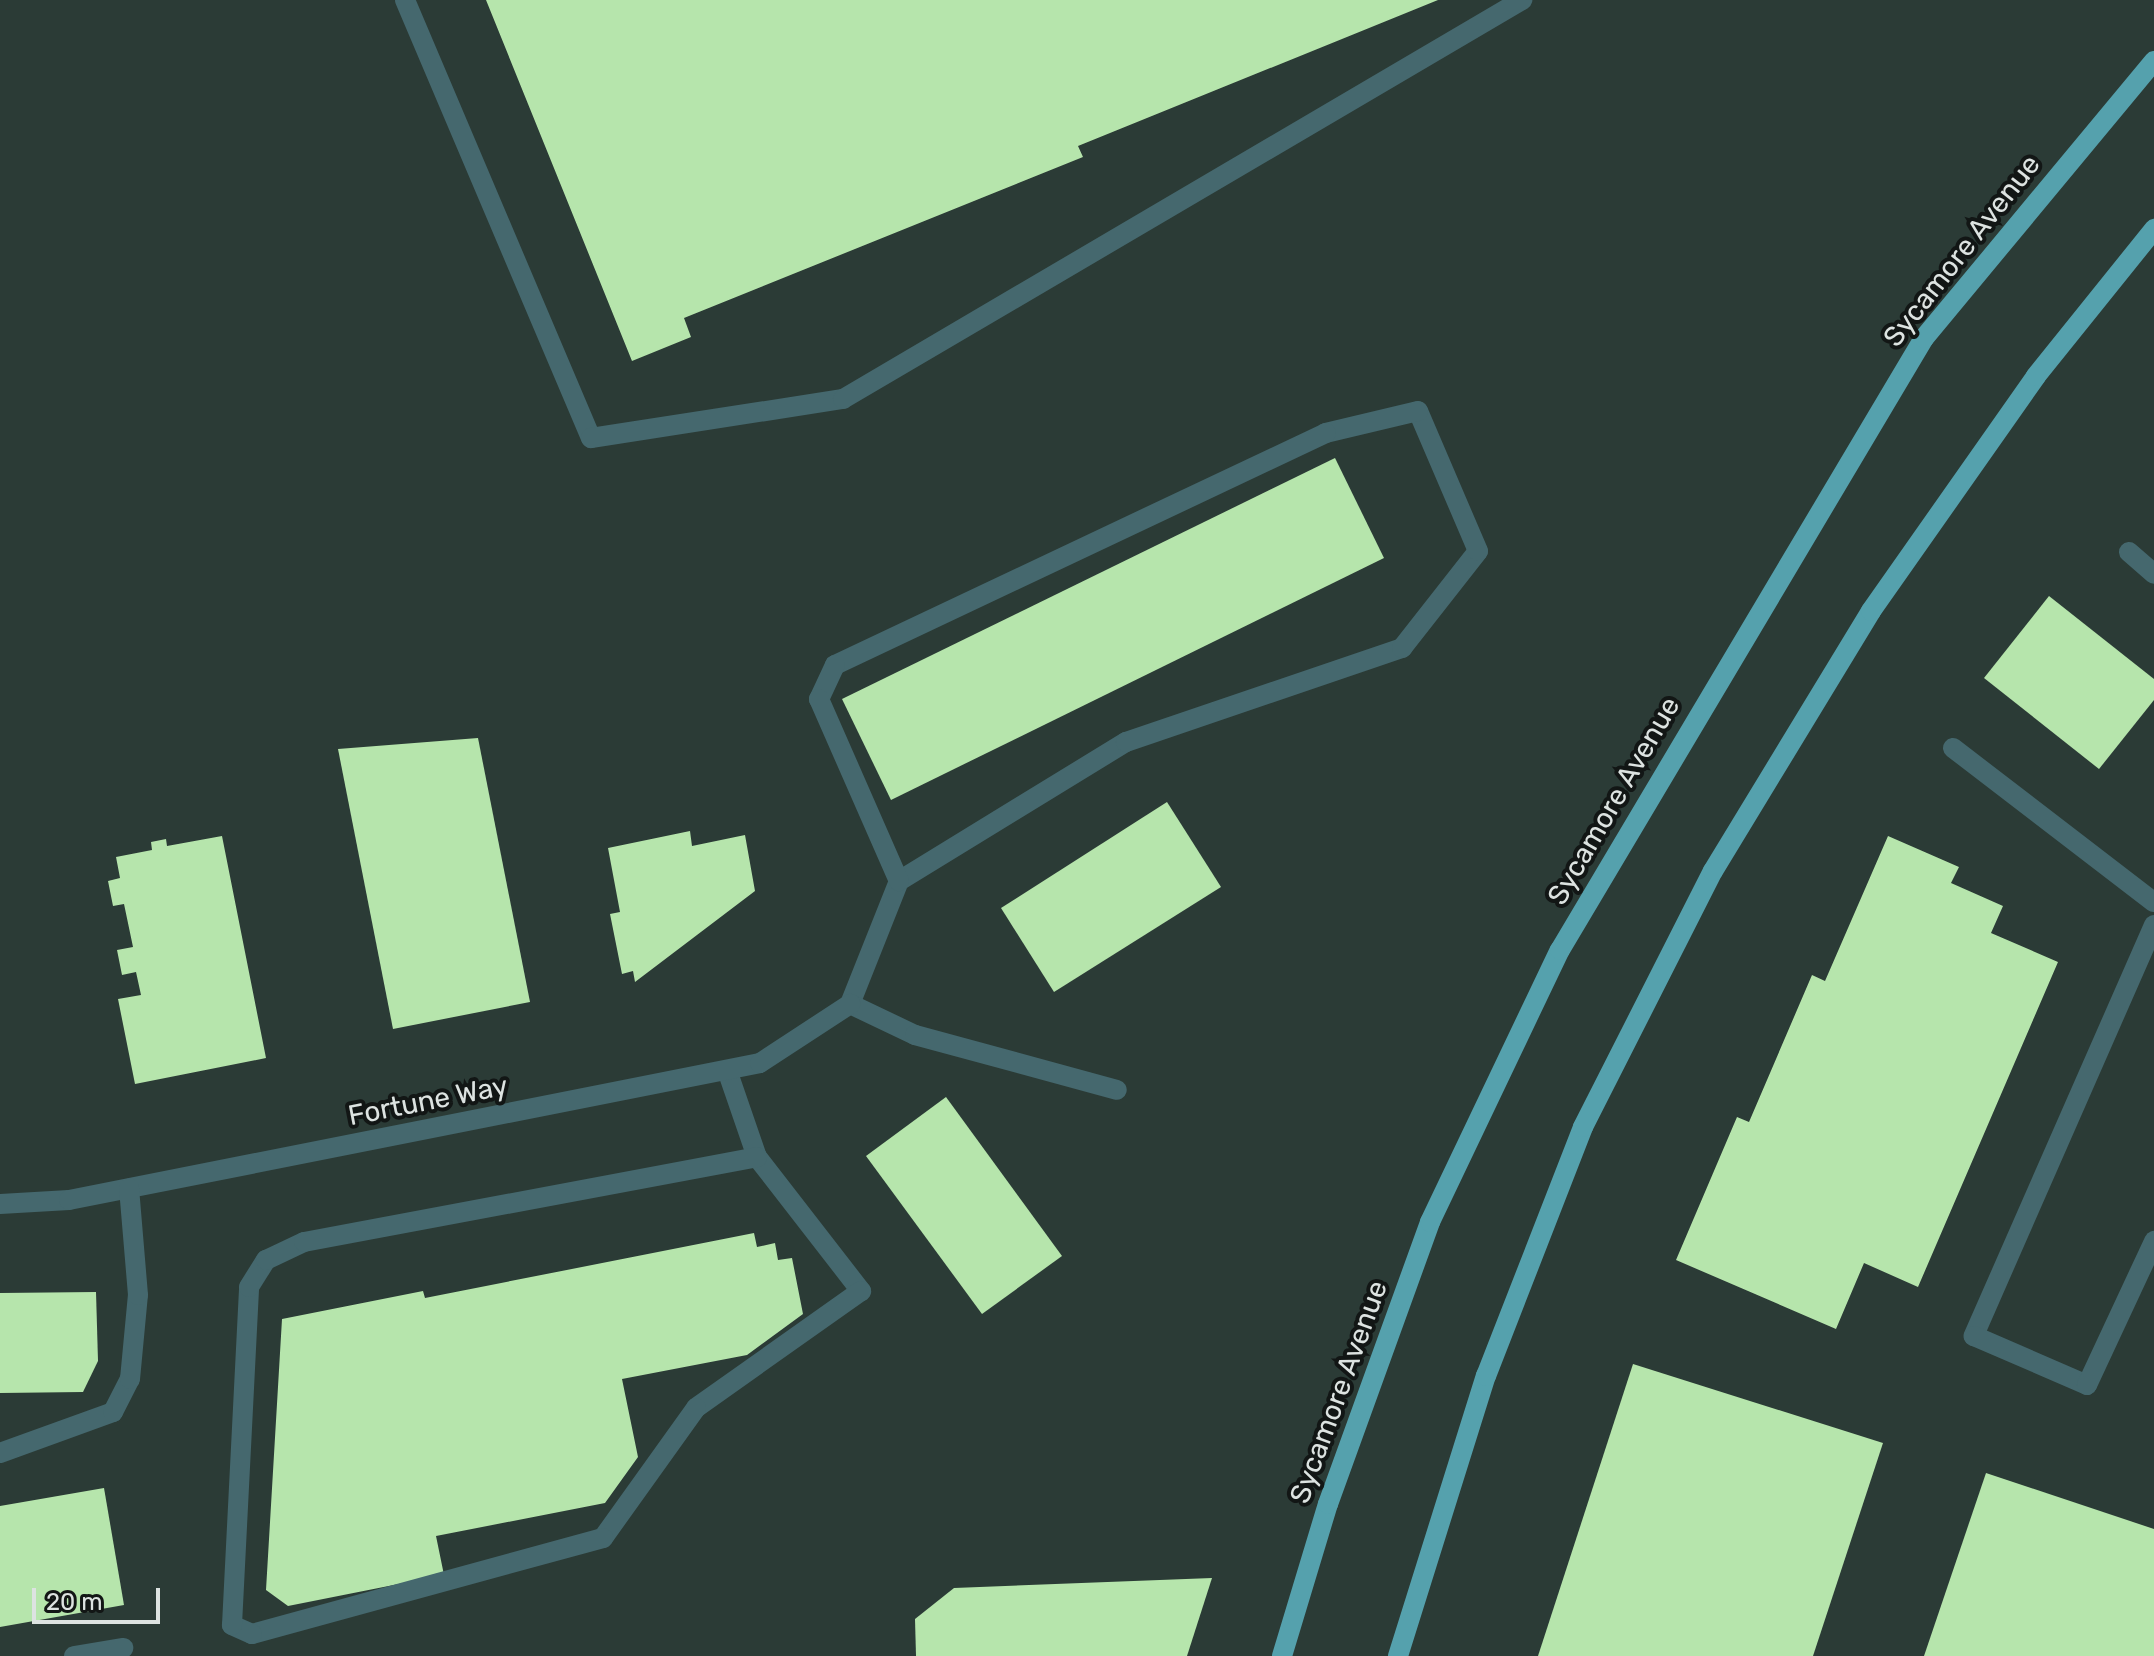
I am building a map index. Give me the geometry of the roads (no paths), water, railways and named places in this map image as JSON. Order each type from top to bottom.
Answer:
[{"type":"main road","name":"Sycamore Avenue","points":[[1282,1656],[1328,1504],[1430,1222],[1560,950],[1924,338],[2154,61]]},
{"type":"main road","points":[[1398,1656],[1486,1376],[1583,1127],[1713,871],[1871,611],[2036,376],[2154,229]]},
{"type":"street","points":[[405,0],[591,438],[843,399],[1522,0]]},
{"type":"street","points":[[899,881],[819,699],[835,665],[1326,433],[1418,411],[1478,551],[1402,648],[1126,742],[899,881],[850,1004],[915,1035],[1117,1090]]},
{"type":"street","points":[[2129,552],[2154,574]]},
{"type":"street","points":[[1953,748],[2154,902]]},
{"type":"street","points":[[2154,925],[1974,1336],[2087,1385],[2154,1241]]},
{"type":"street","name":"Fortune Way","points":[[0,1204],[69,1200],[760,1063],[850,1004]]},
{"type":"street","points":[[727,1070],[757,1157],[861,1291],[696,1408],[603,1538],[252,1634],[232,1625],[249,1287],[266,1260],[304,1242],[757,1157]]},
{"type":"street","points":[[0,1453],[113,1412],[130,1379],[138,1295],[129,1188]]},
{"type":"street","points":[[74,1656],[123,1648]]}]
